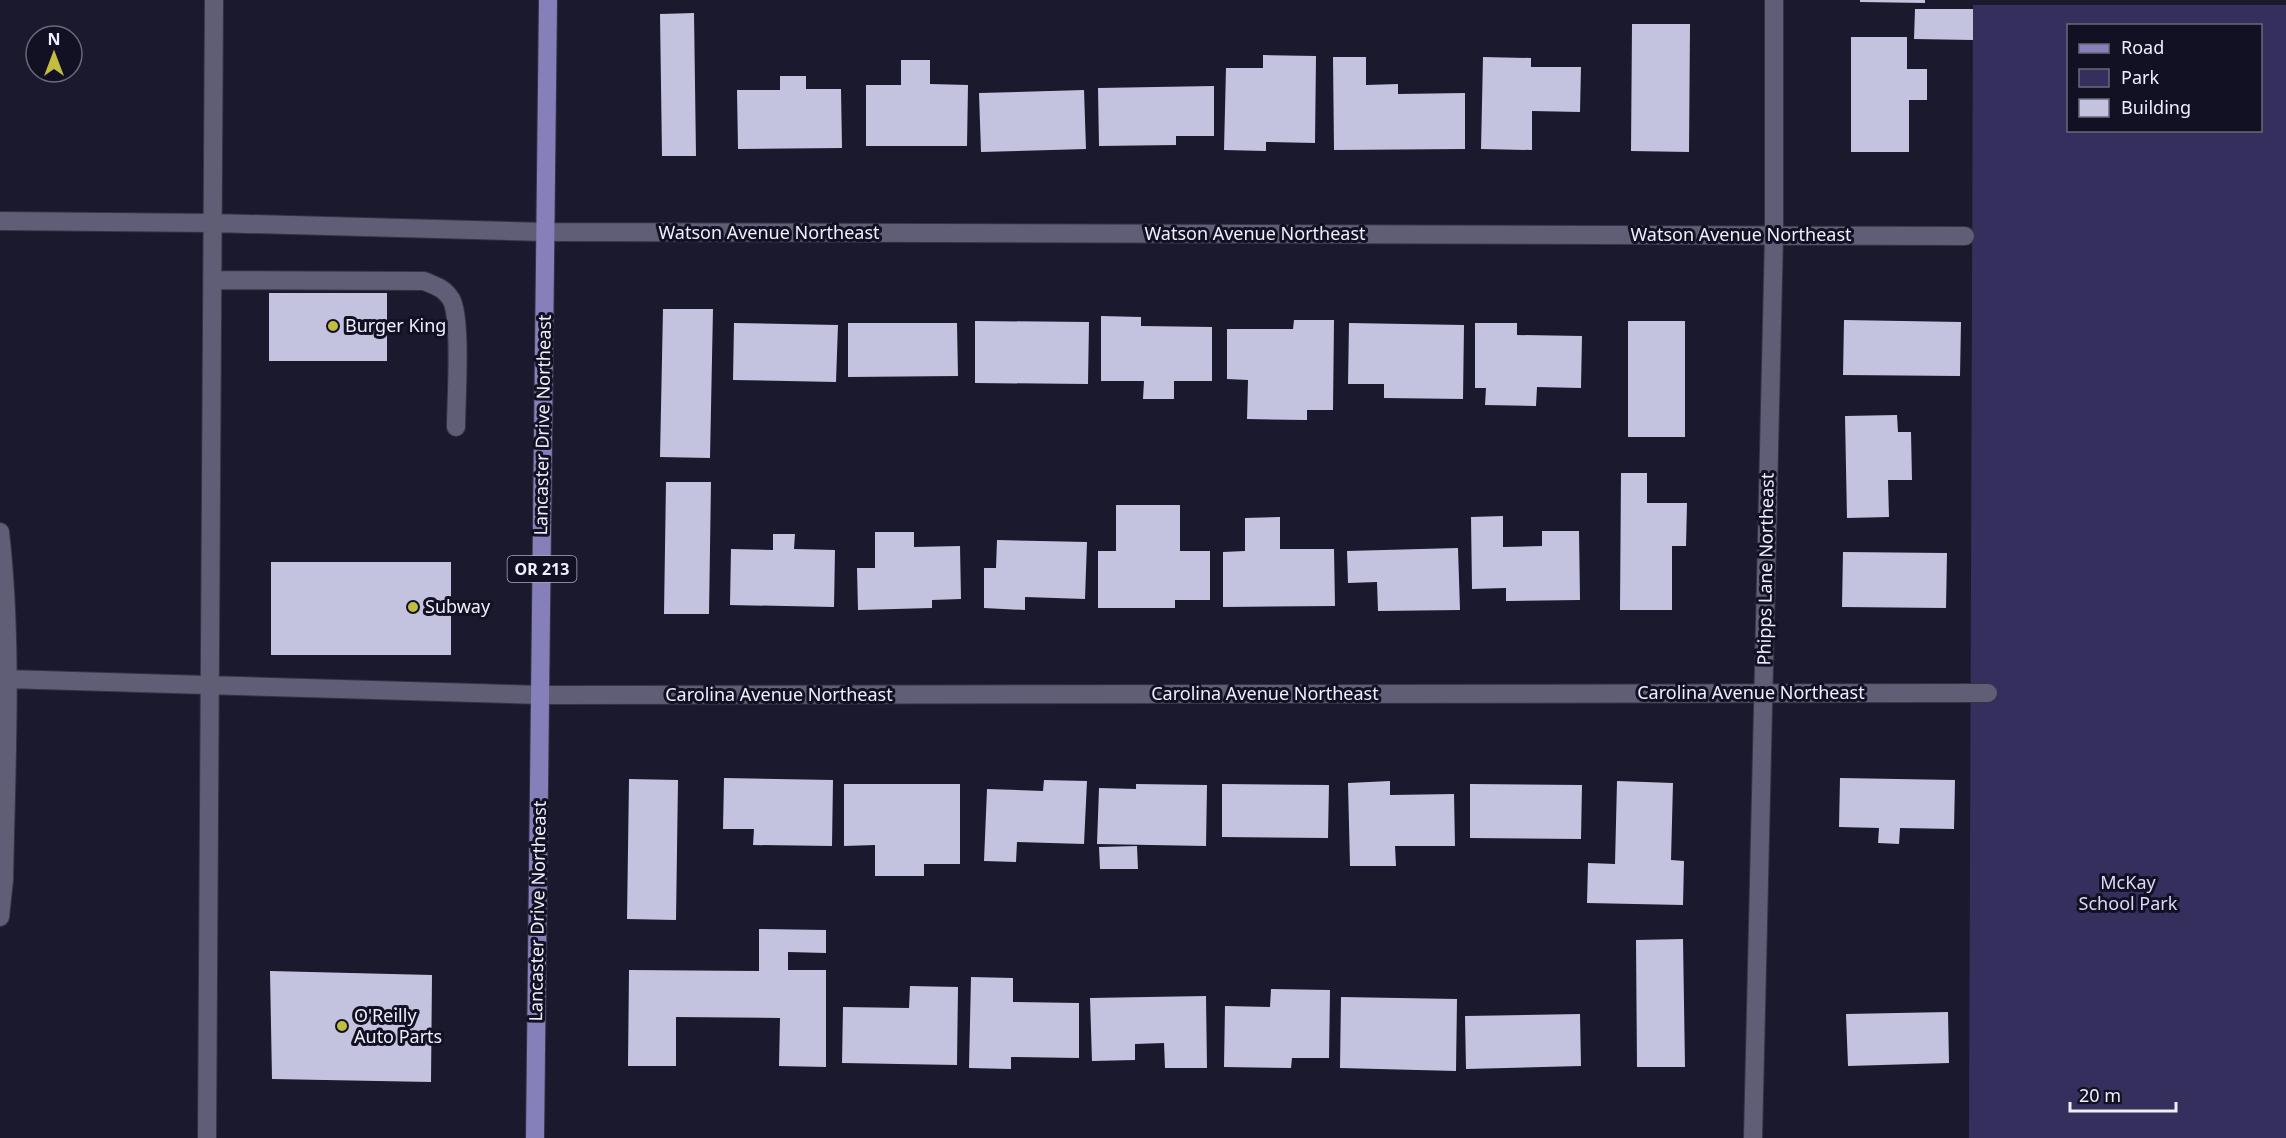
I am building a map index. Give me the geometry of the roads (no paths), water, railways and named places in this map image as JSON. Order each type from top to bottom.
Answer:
[{"type":"main road","name":"Lancaster Drive Northeast","points":[[535,1138],[548,0]]},
{"type":"street","points":[[207,1138],[214,0]]},
{"type":"street","name":"Phipps Lane Northeast","points":[[1753,1138],[1774,235],[1774,0]]},
{"type":"street","name":"Watson Avenue Northeast","points":[[0,222],[213,223],[545,232],[1965,236]]},
{"type":"street","points":[[212,280],[424,281],[442,288],[452,301],[456,320],[456,427]]},
{"type":"street","points":[[0,532],[7,596],[4,880],[0,917]]},
{"type":"street","name":"Carolina Avenue Northeast","points":[[7,679],[541,695],[1988,693]]},
{"type":"place","name":"Burger King","points":[[333,326]]},
{"type":"place","name":"Subway","points":[[413,607]]},
{"type":"place","name":"O'Reilly Auto Parts","points":[[342,1026]]},
{"type":"park label","name":"McKay School Park","points":[[2128,893]]}]
